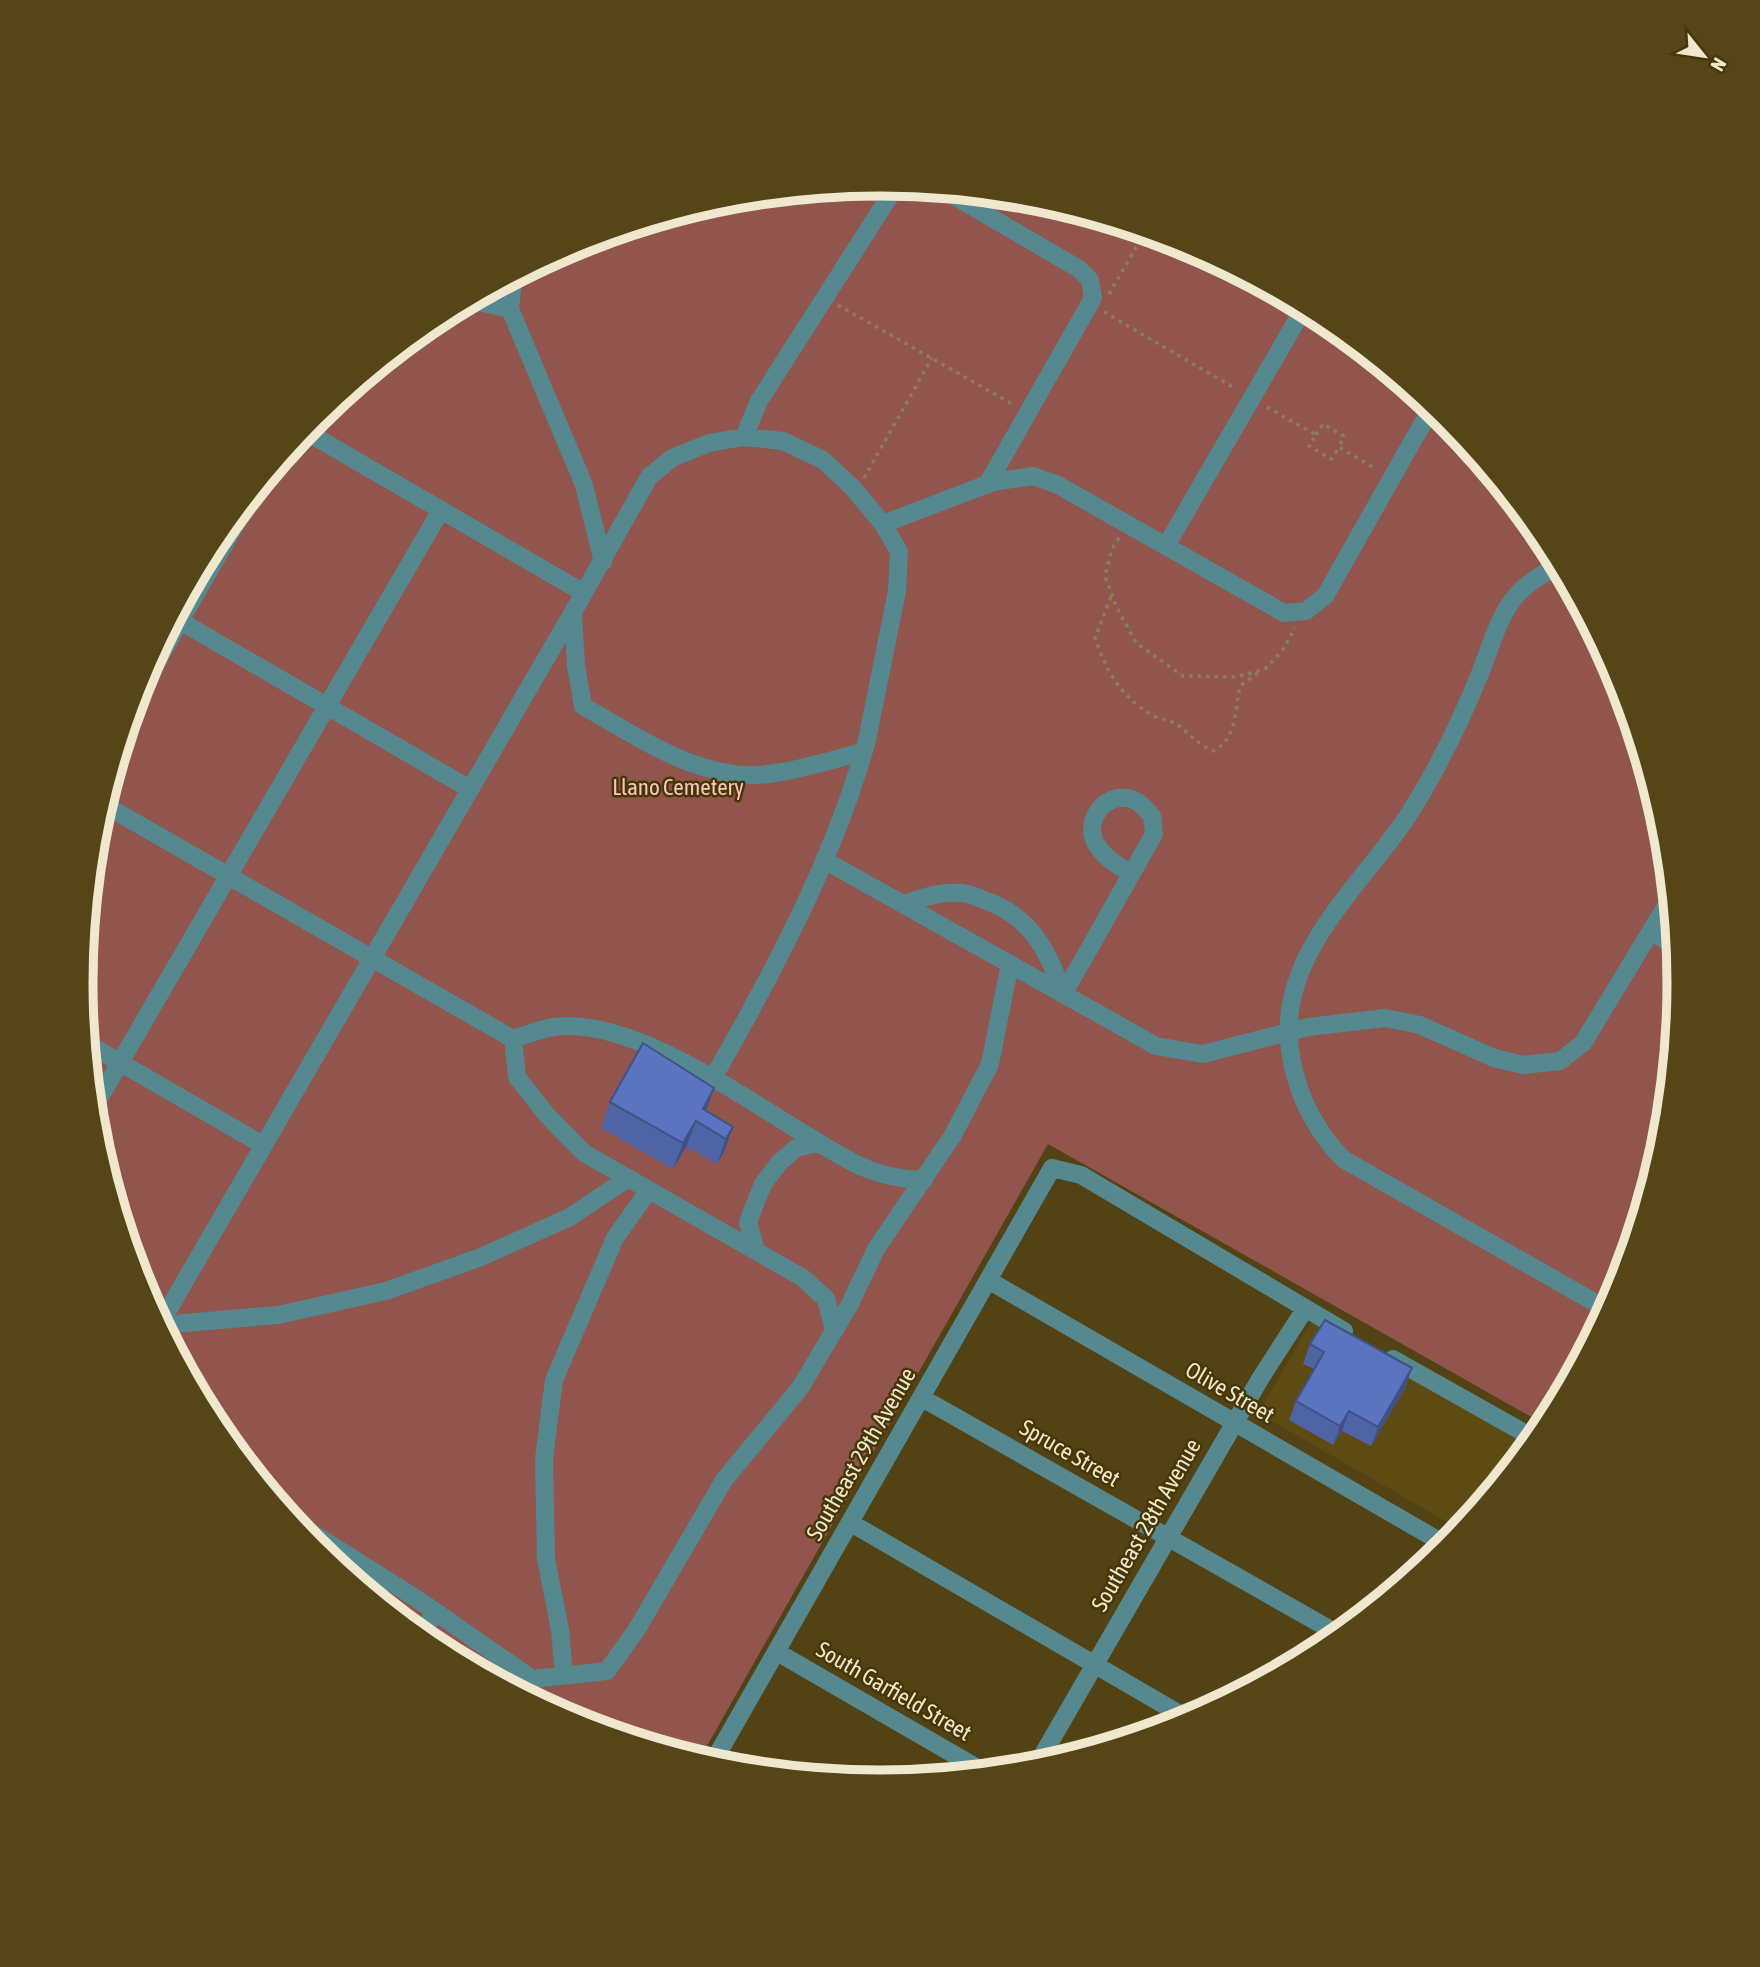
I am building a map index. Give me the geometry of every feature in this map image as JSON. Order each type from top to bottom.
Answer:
[{"type":"street","points":[[744,437],[759,401],[889,196]]},
{"type":"street","points":[[963,201],[1079,269],[1090,280],[1093,298],[987,485]]},
{"type":"street","points":[[512,288],[510,309],[583,485],[603,562]]},
{"type":"street","points":[[484,303],[510,309]]},
{"type":"street","points":[[1166,546],[1299,317]]},
{"type":"street","points":[[883,524],[987,485],[1033,476],[1058,485],[1284,613],[1306,611],[1325,596],[1426,417]]},
{"type":"street","points":[[314,437],[584,593]]},
{"type":"street","points":[[166,1314],[603,562],[649,477],[672,458],[709,443],[744,437],[783,441],[823,460],[856,492],[883,524],[899,552],[897,592],[854,788],[765,988],[713,1078]]},
{"type":"street","points":[[101,1096],[440,510]]},
{"type":"street","points":[[1550,570],[1537,576],[1514,594],[1495,630],[1479,676],[1434,772],[1407,817],[1367,874],[1333,915],[1305,958],[1290,1011],[1291,1057],[1308,1113],[1326,1142],[1343,1159],[1598,1304]]},
{"type":"street","points":[[573,612],[576,666],[583,706],[684,762],[745,776],[820,764],[864,751]]},
{"type":"street","points":[[181,621],[470,789]]},
{"type":"street","points":[[113,810],[513,1039],[555,1027],[596,1030],[638,1039],[713,1078],[859,1167],[894,1179],[924,1180]]},
{"type":"street","points":[[824,860],[1156,1046],[1203,1054],[1308,1027],[1385,1018],[1420,1025],[1494,1058],[1522,1065],[1560,1061],[1583,1043],[1664,911]]},
{"type":"street","points":[[1063,993],[1131,874]]},
{"type":"street","points":[[903,904],[936,894],[963,893],[1003,907],[1024,921],[1050,956],[1063,993]]},
{"type":"street","points":[[1651,932],[1666,940]]},
{"type":"street","points":[[324,1541],[435,1612],[532,1679],[607,1671],[637,1629],[723,1480],[800,1388],[834,1331],[876,1249],[953,1135],[990,1064],[1010,964]]},
{"type":"street","points":[[513,1039],[517,1077],[546,1114],[584,1153],[803,1278],[826,1299],[834,1331]]},
{"type":"street","points":[[95,1048],[263,1145]]},
{"type":"street","points":[[756,1251],[748,1222],[763,1184],[779,1163],[796,1148],[818,1143]]},
{"type":"street","name":"Southeast 29th Avenue","points":[[718,1754],[1052,1168],[1081,1175],[1306,1309]]},
{"type":"street","points":[[170,1323],[278,1315],[386,1290],[481,1257],[570,1217],[628,1178]]},
{"type":"street","points":[[564,1675],[560,1630],[546,1559],[544,1459],[554,1380],[615,1238],[649,1190]]},
{"type":"street","name":"Olive Street","points":[[988,1280],[1437,1540]]},
{"type":"street","points":[[1306,1309],[1526,1434]]},
{"type":"street","name":"Southeast 28th Avenue","points":[[1043,1754],[1234,1422],[1306,1309]]},
{"type":"street","name":"Spruce Street","points":[[922,1398],[1330,1629]]},
{"type":"street","points":[[850,1523],[1093,1667],[1177,1713]]},
{"type":"street","points":[[427,1626],[435,1612]]},
{"type":"street","name":"South Garfield Street","points":[[777,1652],[972,1765]]},
{"type":"path","points":[[1107,299],[1140,241]]},
{"type":"path","points":[[825,297],[1028,414]]},
{"type":"path","points":[[856,492],[932,358]]},
{"type":"path","points":[[1316,435],[1323,424],[1344,436],[1339,447]]},
{"type":"path","points":[[1127,524],[1112,550],[1105,576],[1136,643],[1182,676],[1236,677],[1261,670]]},
{"type":"path","points":[[1112,595],[1095,638],[1109,677],[1137,704],[1154,716],[1177,724],[1194,742],[1213,751],[1224,745],[1233,730],[1240,686],[1282,651],[1294,629],[1297,612]]},
{"type":"shaded area","points":[[1312,1320],[1522,1439],[1452,1525],[1263,1416],[1261,1409]]},
{"type":"green space","name":"Llano Cemetery","points":[[880,196],[983,203],[1034,211],[1133,238],[1228,277],[1274,302],[1359,359],[1399,392],[1437,427],[1505,504],[1562,590],[1586,635],[1625,730],[1652,830],[1666,932],[1666,1035],[1661,1086],[1652,1137],[1625,1237],[1589,1326],[1535,1419],[1048,1144],[704,1751],[627,1729],[532,1690],[443,1638],[361,1575],[323,1540],[255,1463],[225,1421],[174,1332],[135,1237],[120,1187],[99,1086],[94,1035],[94,932],[99,881],[108,830],[135,730],[174,635],[198,590],[255,504],[288,464],[323,427],[401,359],[486,302],[532,277],[627,238],[676,223],[726,211],[829,198]]},
{"type":"building","points":[[643,1043],[714,1088],[703,1109],[733,1127],[726,1139],[696,1121],[683,1143],[610,1102]]},
{"type":"building","points":[[1325,1320],[1412,1368],[1378,1427],[1349,1411],[1340,1426],[1296,1401],[1324,1352],[1310,1344]]}]
